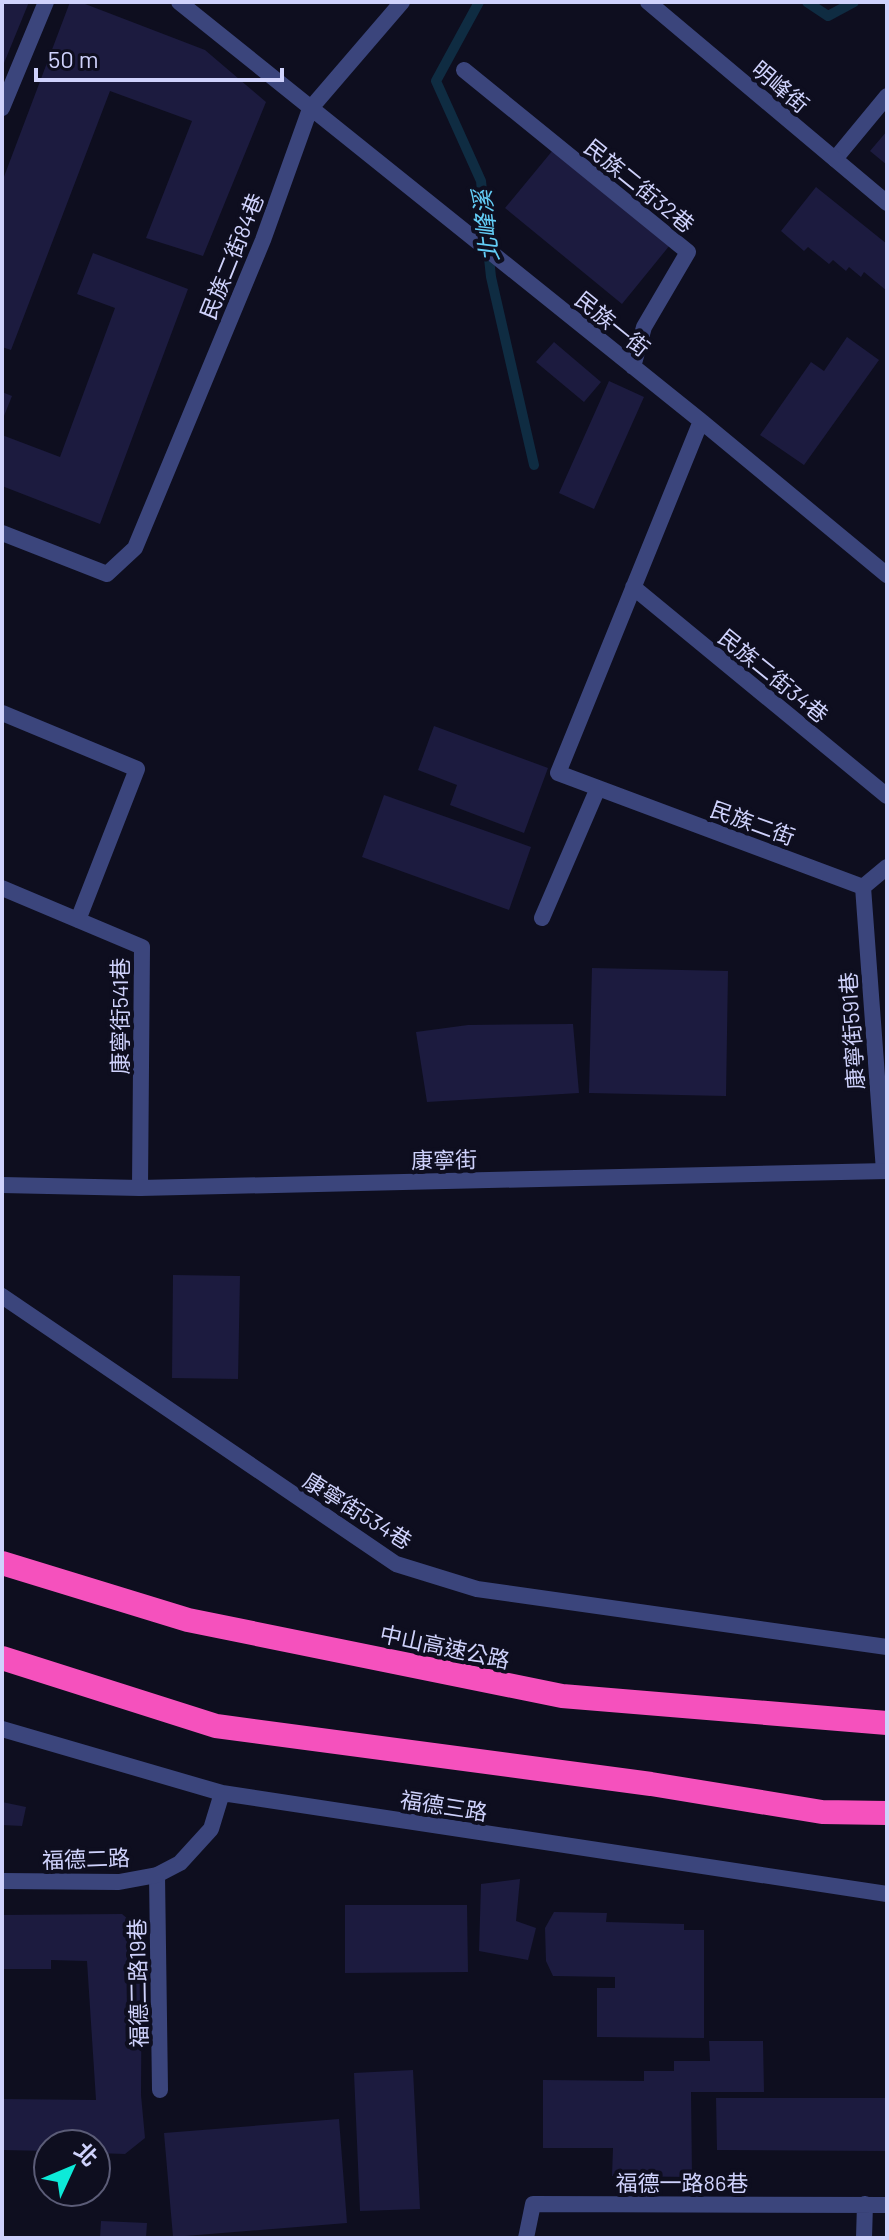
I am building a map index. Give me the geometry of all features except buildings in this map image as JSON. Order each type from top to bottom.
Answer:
[{"type":"highway","name":"中山高速公路","points":[[2,1563],[188,1620],[562,1696],[887,1723]]},
{"type":"highway","points":[[2,1658],[216,1726],[651,1784],[887,1825]]},
{"type":"highway","points":[[822,1812],[887,1813]]},
{"type":"street","points":[[2,108],[46,2]]},
{"type":"street","name":"民族一街","points":[[179,2],[701,421],[887,575]]},
{"type":"street","name":"民族二街84巷","points":[[2,533],[107,574],[135,548],[263,240],[310,109],[402,2]]},
{"type":"street","name":"明峰街","points":[[648,2],[887,203]]},
{"type":"street","name":"民族二街32巷","points":[[464,70],[688,252],[644,327],[633,367]]},
{"type":"street","points":[[835,159],[887,96]]},
{"type":"street","points":[[633,587],[701,421]]},
{"type":"street","name":"民族二街","points":[[633,587],[558,773],[863,887]]},
{"type":"street","name":"民族二街34巷","points":[[633,587],[887,796]]},
{"type":"street","points":[[2,713],[137,769],[78,920]]},
{"type":"street","points":[[542,918],[598,788]]},
{"type":"street","points":[[863,887],[887,867]]},
{"type":"street","name":"康寧街591巷","points":[[863,887],[885,1171]]},
{"type":"street","name":"康寧街541巷","points":[[2,888],[142,947],[140,1188]]},
{"type":"street","name":"康寧街","points":[[2,1185],[140,1188],[885,1171]]},
{"type":"street","name":"康寧街534巷","points":[[2,1296],[396,1564],[477,1589],[887,1647]]},
{"type":"street","name":"福德三路","points":[[2,1729],[222,1793],[887,1894]]},
{"type":"street","name":"福德二路","points":[[2,1881],[119,1882],[157,1875],[180,1863],[211,1829],[222,1793]]},
{"type":"street","name":"福德二路19巷","points":[[157,1875],[160,2090]]},
{"type":"street","name":"福德一路86巷","points":[[526,2238],[533,2204],[887,2205]]},
{"type":"street","points":[[864,2238],[865,2204]]},
{"type":"waterway","name":"北峰溪","points":[[479,2],[436,81],[481,181],[491,277],[534,465]]},
{"type":"waterway","name":"北峰溪","points":[[807,2],[828,16],[854,2]]}]
